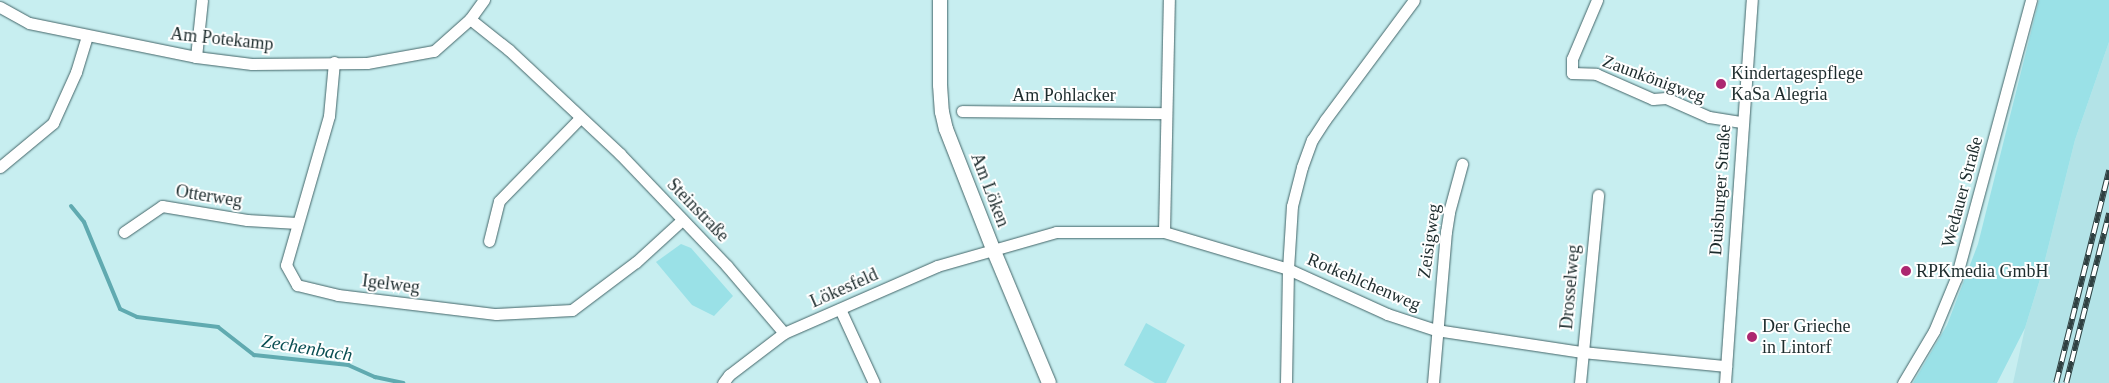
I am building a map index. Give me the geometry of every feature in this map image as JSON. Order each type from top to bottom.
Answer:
[{"type":"street","points":[[196,57],[202,0]]},
{"type":"street","name":"Am Potekamp","points":[[0,7],[29,23],[196,57],[252,64],[367,63],[434,51],[470,19],[484,0]]},
{"type":"street","name":"Am Löken","points":[[940,0],[942,112],[946,129],[993,249],[1049,383]]},
{"type":"street","points":[[1164,232],[1169,0]]},
{"type":"street","points":[[1286,383],[1288,269],[1292,206],[1302,167],[1312,140],[1362,68],[1414,0]]},
{"type":"street","name":"Zaunkönigweg","points":[[1596,0],[1572,60],[1572,73],[1596,74],[1653,99],[1666,98],[1709,117],[1742,122]]},
{"type":"street","name":"Duisburger Straße","points":[[1725,383],[1752,0]]},
{"type":"street","name":"Wedauer Straße","points":[[1903,383],[1934,330],[1956,278],[2031,0]]},
{"type":"street","name":"Steinstraße","points":[[470,19],[509,50],[620,154],[727,266],[784,333]]},
{"type":"street","points":[[0,167],[53,124],[76,72],[87,36]]},
{"type":"street","name":"Igelweg","points":[[334,62],[328,116],[286,265],[297,285],[338,296],[496,314],[572,310],[636,262],[682,220]]},
{"type":"street","name":"Am Pohlacker","points":[[962,111],[1166,113]]},
{"type":"street","points":[[489,241],[500,201],[580,118]]},
{"type":"street","name":"Zeisigweg","points":[[1433,383],[1436,330],[1449,212],[1462,164]]},
{"type":"street","name":"Drosselweg","points":[[1580,383],[1598,195]]},
{"type":"street","name":"Otterweg","points":[[124,232],[162,206],[247,220],[297,223]]},
{"type":"street","name":"Rotkehlchenweg","points":[[993,249],[1056,232],[1164,232],[1288,269],[1379,311],[1436,330],[1582,352],[1726,366]]},
{"type":"street","name":"Lökesfeld","points":[[723,383],[730,375],[784,333],[937,266],[993,249]]},
{"type":"street","points":[[840,309],[874,383]]},
{"type":"shaded area","points":[[2039,0],[2109,0],[2109,42],[2075,140],[2041,276],[2025,328],[1997,383],[1913,383],[1947,325],[1978,244]]},
{"type":"shaded area","points":[[2109,42],[2109,383],[2013,383],[2025,328],[2041,276],[2075,140]]},
{"type":"shaded area","points":[[681,244],[691,248],[733,296],[714,316],[692,305],[656,262]]},
{"type":"shaded area","points":[[1146,323],[1185,345],[1166,383],[1155,383],[1124,365]]},
{"type":"waterway","name":"Zechenbach","points":[[71,206],[84,222],[120,309],[137,317],[218,327],[254,355],[348,365],[375,377],[403,383]]},
{"type":"railway","points":[[2056,383],[2109,170]]},
{"type":"railway","points":[[2066,383],[2109,213]]},
{"type":"place","name":"Kindertagespflege KaSa Alegria","points":[[1721,84]]},
{"type":"place","name":"RPKmedia GmbH","points":[[1906,271]]},
{"type":"place","name":"Der Grieche in Lintorf","points":[[1752,337]]}]
